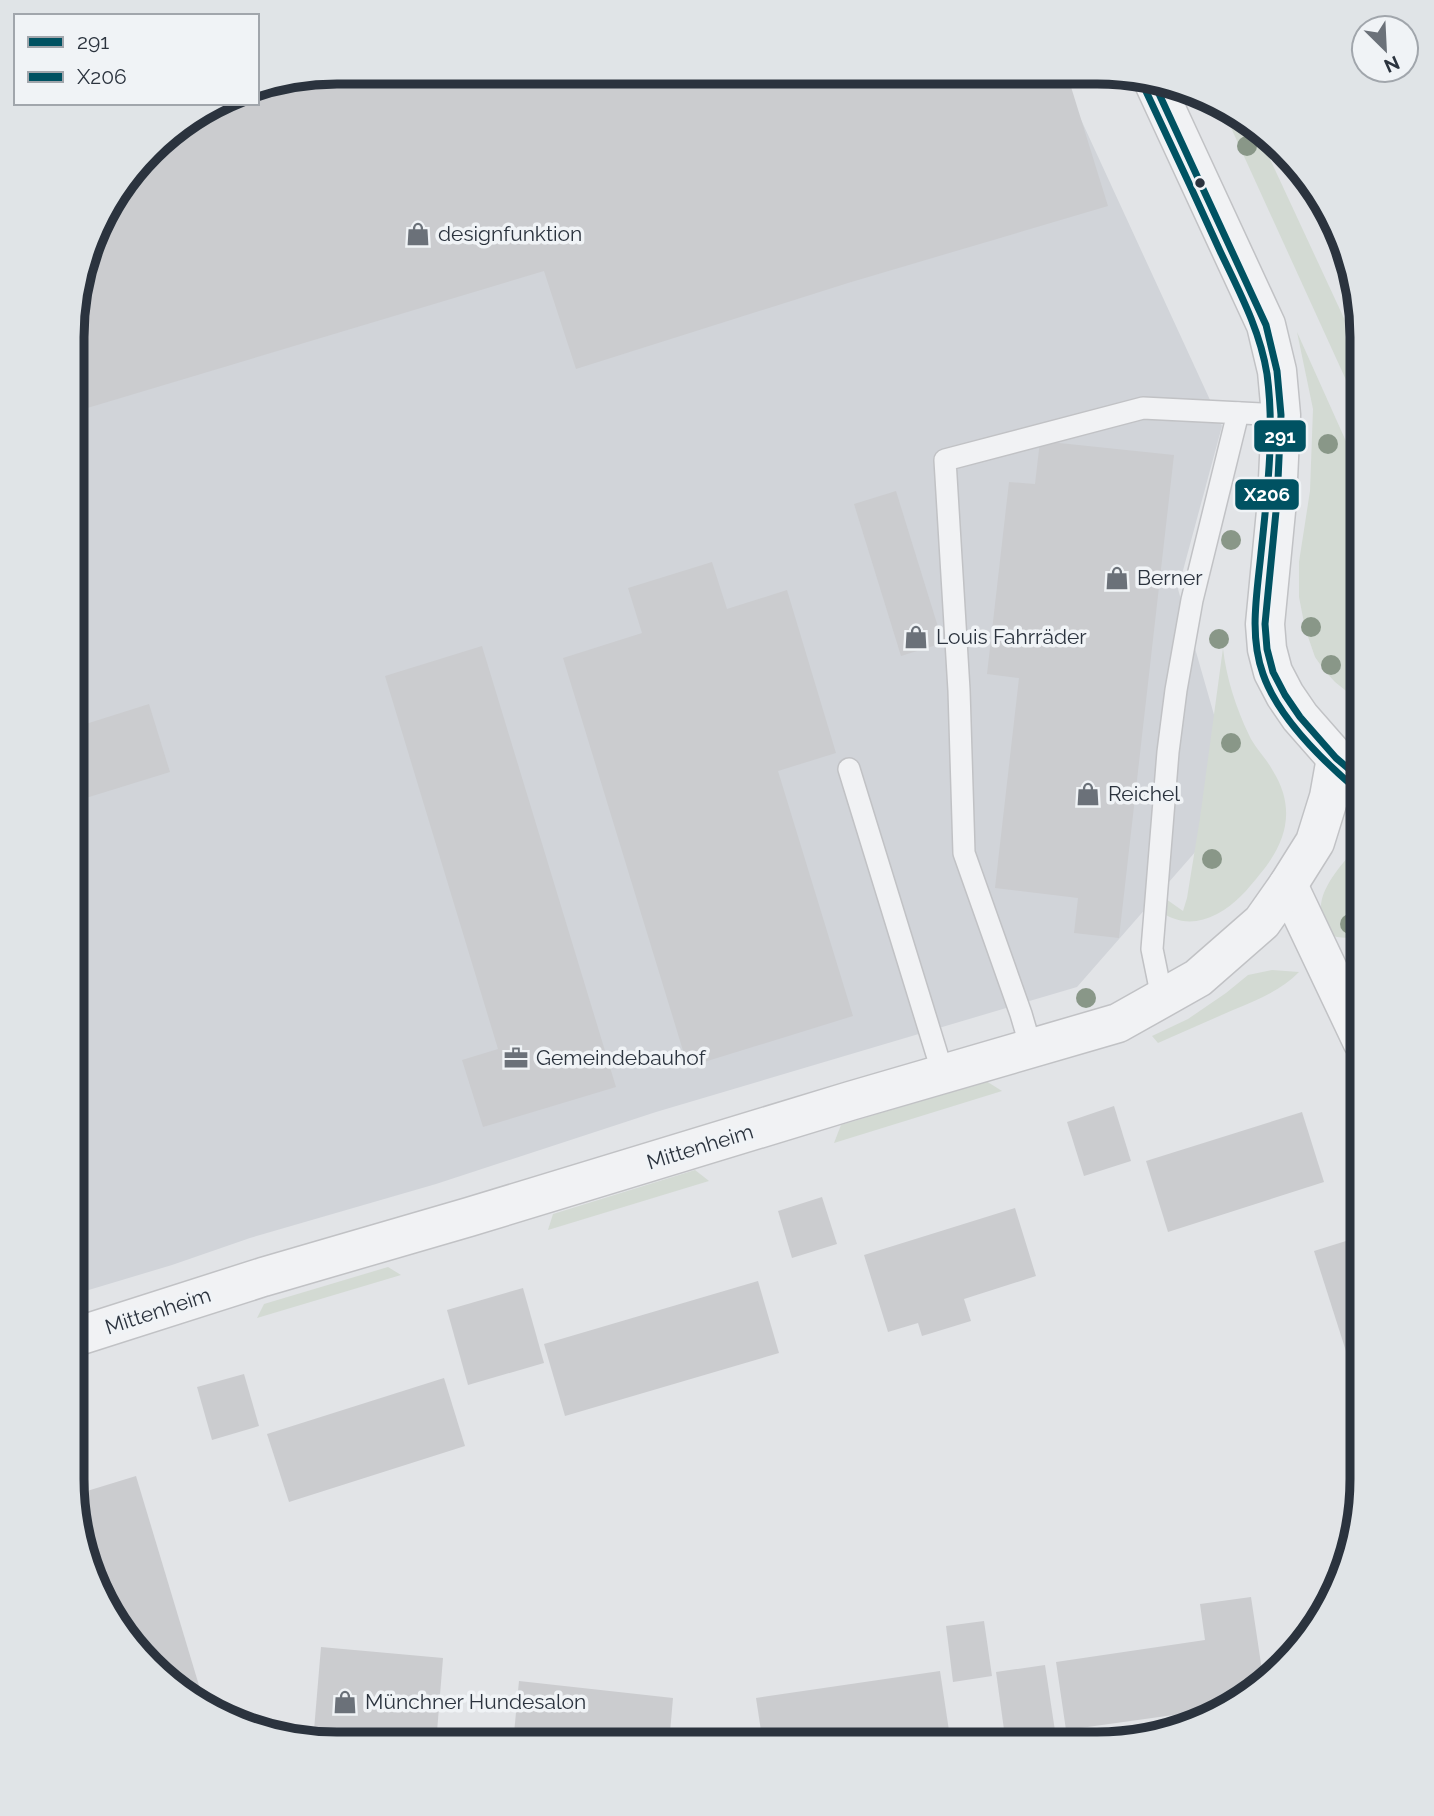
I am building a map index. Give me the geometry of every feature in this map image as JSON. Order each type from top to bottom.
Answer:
[{"type":"street","points":[[1158,92],[1266,325],[1277,371],[1281,415],[1277,501],[1265,624],[1273,672],[1300,717],[1350,761]]},
{"type":"street","name":"Mittenheim","points":[[84,1334],[263,1277],[1118,1023],[1198,978],[1262,922],[1315,842],[1329,797],[1350,768]]},
{"type":"street","points":[[1288,885],[1350,1016]]},
{"type":"lane","points":[[1031,1048],[964,853],[959,690],[945,460],[1143,408],[1281,415]]},
{"type":"lane","points":[[1162,998],[1152,948],[1167,752],[1192,600],[1238,413]]},
{"type":"lane","points":[[849,769],[943,1074]]},
{"type":"shaded area","points":[[337,84],[1065,84],[1222,426],[1178,589],[1239,802],[1077,987],[656,1112],[436,1184],[250,1238],[84,1291],[86,304],[103,240],[136,183],[170,147],[206,121],[251,105],[259,105],[259,96],[304,86]]},
{"type":"shaded area","points":[[1228,121],[1265,148],[1350,330],[1350,389]]},
{"type":"shaded area","points":[[1297,332],[1350,450],[1350,694],[1335,682],[1315,657],[1305,628],[1299,597],[1299,562],[1310,491],[1313,409]]},
{"type":"shaded area","points":[[1223,648],[1229,681],[1244,725],[1280,785],[1286,811],[1285,824],[1277,850],[1251,885],[1235,901],[1209,918],[1179,920],[1158,910],[1156,892],[1183,911],[1200,818]]},
{"type":"shaded area","points":[[1350,855],[1350,937],[1346,938],[1330,935],[1322,915],[1322,899],[1336,872]]},
{"type":"shaded area","points":[[1272,970],[1299,972],[1268,994],[1158,1043],[1152,1036],[1188,1019],[1248,975]]},
{"type":"shaded area","points":[[986,1081],[1002,1091],[834,1143],[841,1125]]},
{"type":"shaded area","points":[[695,1170],[709,1181],[548,1230],[553,1214]]},
{"type":"shaded area","points":[[388,1267],[401,1275],[257,1318],[264,1304]]},
{"type":"building","points":[[337,84],[1070,84],[1108,206],[848,283],[576,369],[544,271],[84,409],[86,304],[97,256],[118,211],[147,170],[183,136],[236,105],[259,105],[259,96],[288,89]]},
{"type":"building","points":[[1040,441],[1174,455],[1119,938],[1074,933],[1078,898],[995,888],[1019,678],[987,674],[1009,482],[1035,484]]},
{"type":"building","points":[[896,491],[943,643],[901,656],[854,504]]},
{"type":"building","points":[[712,562],[727,609],[787,590],[836,753],[778,771],[853,1016],[688,1067],[563,658],[642,633],[628,588]]},
{"type":"building","points":[[482,646],[616,1087],[483,1127],[462,1060],[498,1049],[385,676]]},
{"type":"building","points":[[149,704],[170,772],[84,799],[84,725]]},
{"type":"building","points":[[1114,1106],[1131,1161],[1084,1176],[1067,1122]]},
{"type":"building","points":[[1302,1112],[1324,1182],[1168,1232],[1146,1161]]},
{"type":"building","points":[[822,1197],[837,1244],[792,1258],[778,1211]]},
{"type":"building","points":[[1015,1208],[1036,1276],[964,1299],[971,1321],[922,1336],[918,1323],[888,1332],[864,1255]]},
{"type":"building","points":[[1350,1240],[1350,1364],[1314,1251]]},
{"type":"building","points":[[758,1281],[779,1353],[565,1416],[544,1344]]},
{"type":"building","points":[[523,1288],[544,1363],[468,1385],[447,1310]]},
{"type":"building","points":[[244,1374],[259,1426],[212,1440],[197,1387]]},
{"type":"building","points":[[444,1378],[465,1446],[289,1502],[267,1434]]},
{"type":"building","points":[[136,1476],[201,1691],[158,1658],[136,1633],[118,1605],[97,1560],[86,1512],[85,1492]]},
{"type":"building","points":[[1251,1597],[1262,1671],[1223,1698],[1197,1712],[1066,1730],[1056,1662],[1205,1640],[1200,1604]]},
{"type":"building","points":[[984,1621],[992,1676],[953,1682],[946,1626]]},
{"type":"building","points":[[321,1647],[443,1658],[437,1732],[314,1731]]},
{"type":"building","points":[[1045,1665],[1055,1732],[1004,1732],[996,1672]]},
{"type":"building","points":[[940,1671],[949,1732],[761,1732],[756,1698]]},
{"type":"building","points":[[519,1681],[673,1698],[670,1732],[514,1732]]},
{"type":"transit line","name":"X206","points":[[1145,89],[1241,296],[1264,358],[1269,396],[1270,441],[1255,629],[1263,674],[1290,721],[1315,751],[1350,784]]},
{"type":"transit line","name":"291","points":[[1158,92],[1266,325],[1277,371],[1281,415],[1277,501],[1265,624],[1267,649],[1273,672],[1300,717],[1350,770]]},
{"type":"place","name":"designfunktion","points":[[418,234]]},
{"type":"place","name":"Berner","points":[[1117,578]]},
{"type":"place","name":"Louis Fahrräder","points":[[916,637]]},
{"type":"place","name":"Reichel","points":[[1088,794]]},
{"type":"place","name":"Gemeindebauhof","points":[[516,1058]]},
{"type":"place","name":"Münchner Hundesalon","points":[[345,1702]]}]
